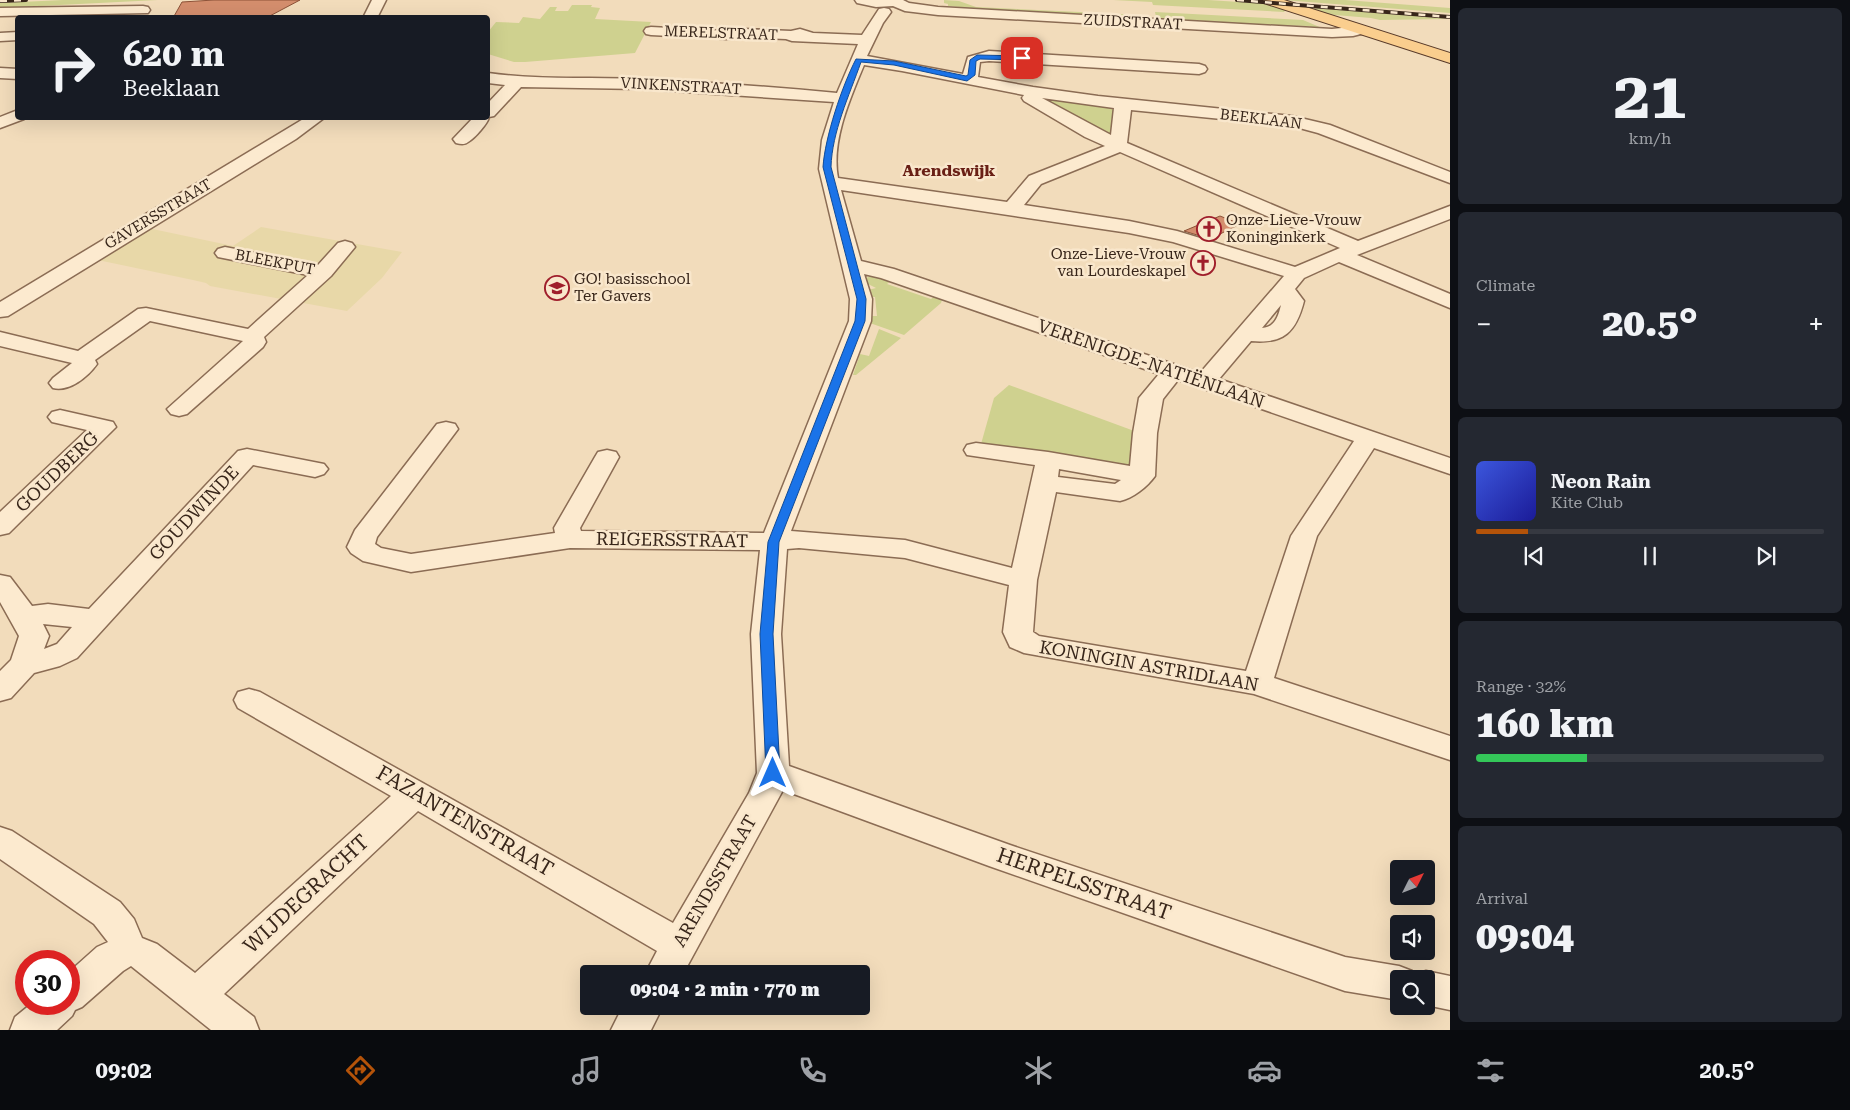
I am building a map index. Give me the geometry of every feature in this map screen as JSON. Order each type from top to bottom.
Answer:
[{"type":"main road","points":[[1269,0],[1450,58]]},
{"type":"street","points":[[372,15],[379,0]]},
{"type":"street","name":"ZUIDSTRAAT","points":[[874,5],[899,11],[905,7],[938,11],[1332,33],[1360,30]]},
{"type":"street","name":"ARENDSSTRAAT","points":[[671,960],[764,796],[773,773],[766,634],[774,542],[860,321],[861,299],[827,167],[828,153],[844,98],[858,60],[868,40],[874,5]]},
{"type":"street","points":[[0,12],[143,10]]},
{"type":"street","name":"MERELSTRAAT","points":[[651,31],[791,35],[797,38],[807,36],[868,40]]},
{"type":"street","points":[[0,37],[15,36]]},
{"type":"street","points":[[967,79],[971,75],[973,60],[1004,51],[1058,60],[1151,60],[1199,69]]},
{"type":"street","name":"BEEKLAAN","points":[[858,60],[894,63],[1026,91],[1123,105],[1268,118],[1309,125],[1450,178]]},
{"type":"street","points":[[1058,60],[1060,79]]},
{"type":"street","points":[[1151,60],[1161,108]]},
{"type":"street","points":[[0,73],[15,74]]},
{"type":"street","name":"VINKENSTRAAT","points":[[490,78],[517,82],[683,85],[844,98]]},
{"type":"street","points":[[490,110],[517,82]]},
{"type":"street","name":"BEEKLAAN","points":[[1026,91],[1024,94],[1091,133],[1243,197],[1264,209],[1355,249],[1450,302]]},
{"type":"street","points":[[1012,209],[1035,180],[1115,148],[1118,145],[1123,105]]},
{"type":"street","points":[[0,123],[15,116]]},
{"type":"street","name":"GAVERSSTRAAT","points":[[4,304],[313,120]]},
{"type":"street","points":[[462,139],[480,120]]},
{"type":"street","points":[[830,184],[865,187],[1012,209],[1129,227],[1177,237],[1290,281]]},
{"type":"street","points":[[1204,382],[1290,281],[1355,249],[1450,212]]},
{"type":"street","name":"BLEEKPUT","points":[[179,409],[255,342],[252,336],[292,303],[324,272],[345,247]]},
{"type":"street","name":"BLEEKPUT","points":[[225,253],[324,272]]},
{"type":"street","name":"VERENIGDE-NATIËNLAAN","points":[[852,265],[887,273],[1450,466]]},
{"type":"street","points":[[82,359],[146,314],[252,336]]},
{"type":"street","points":[[0,339],[82,359],[86,364],[61,383]]},
{"type":"street","points":[[976,450],[1046,471],[1142,476],[1145,433],[1151,398],[1174,371]]},
{"type":"street","name":"GOUDBERG","points":[[0,527],[104,427],[60,417]]},
{"type":"street","name":"REIGERSSTRAAT","points":[[446,430],[364,536],[361,547],[366,552],[411,563],[570,539],[774,542],[799,539],[905,549],[1023,580]]},
{"type":"street","points":[[1257,684],[1304,536],[1368,439]]},
{"type":"street","name":"GOUDWINDE","points":[[24,665],[50,659],[67,651],[94,620],[198,512],[247,456],[315,469]]},
{"type":"street","name":"REIGERSSTRAAT","points":[[570,539],[568,528],[607,457]]},
{"type":"street","points":[[1023,580],[1046,471]]},
{"type":"street","name":"KONINGIN ASTRIDLAAN","points":[[1023,580],[1018,632],[1020,640],[1034,646],[1257,684],[1450,748]]},
{"type":"street","points":[[0,584],[14,598],[34,636],[24,665],[0,690]]},
{"type":"street","points":[[25,616],[48,614],[94,620]]},
{"type":"street","name":"FAZANTENSTRAAT","points":[[249,700],[416,794],[671,960]]},
{"type":"street","name":"HERPELSSTRAAT","points":[[773,773],[1001,856],[1345,974],[1390,982]]},
{"type":"street","name":"WIJDEGRACHT","points":[[197,995],[416,794]]},
{"type":"street","points":[[0,841],[107,913],[121,930],[129,949],[144,956],[240,1030]]},
{"type":"street","points":[[80,985],[110,959],[129,949]]},
{"type":"street","points":[[1435,990],[1450,992]]},
{"type":"street","points":[[29,1030],[46,1015]]},
{"type":"street","points":[[630,1030],[639,1015]]},
{"type":"shaded area","points":[[143,227],[233,246],[261,227],[402,252],[382,278],[347,311],[210,286],[193,280],[93,259]]},
{"type":"green space","points":[[63,0],[158,0],[0,8],[0,3]]},
{"type":"green space","points":[[944,0],[959,1],[976,7],[1143,15],[1143,19],[972,11],[972,8],[948,6],[948,4],[944,3]]},
{"type":"green space","points":[[1113,0],[1208,0],[1271,4],[1286,9],[1284,12],[1153,5],[1152,2]]},
{"type":"green space","points":[[1283,0],[1345,0],[1450,8],[1450,13]]},
{"type":"green space","points":[[572,5],[592,5],[591,7],[600,8],[595,19],[651,22],[635,53],[525,62],[514,62],[490,55],[490,30],[496,22],[519,23],[523,17],[540,19],[550,7],[557,7],[555,11],[568,11]]},
{"type":"green space","points":[[1301,7],[1450,19],[1380,20],[1323,14]]},
{"type":"green space","points":[[1155,12],[1303,20],[1329,31],[1315,30],[1309,26],[1157,22]]},
{"type":"green space","points":[[1037,96],[1114,106],[1115,138]]},
{"type":"green space","points":[[871,276],[893,279],[887,284],[931,299],[937,294],[943,296],[941,303],[904,335],[867,322],[869,316],[877,316],[875,297],[868,297],[868,290],[876,288],[864,282],[866,278]]},
{"type":"green space","points":[[879,329],[901,338],[856,375],[853,375],[860,354],[869,356]]},
{"type":"green space","points":[[1009,385],[1137,432],[1135,464],[1128,467],[981,444],[994,398]]},
{"type":"building","points":[[300,0],[272,15],[175,15],[182,2]]},
{"type":"building","name":"Onze-Lieve-Vrouw Koninginkerk","points":[[1220,216],[1240,224],[1210,239],[1184,231]]},
{"type":"railway","points":[[0,1],[26,0]]},
{"type":"railway","points":[[1237,0],[1450,17]]},
{"type":"place","name":"Onze-Lieve-Vrouw Koninginkerk","points":[[1209,229]]},
{"type":"place","name":"Onze-Lieve-Vrouw van Lourdeskapel","points":[[1203,263]]},
{"type":"place","name":"GO! basisschool Ter Gavers","points":[[557,288]]},
{"type":"district","name":"Arendswijk","points":[[949,170]]},
{"type":"route","points":[[773,773],[766,634],[774,542],[856,336],[860,321],[861,299],[827,167],[828,153],[844,98],[858,60],[894,63],[967,79],[971,75],[973,60],[979,57],[1022,58]]}]
